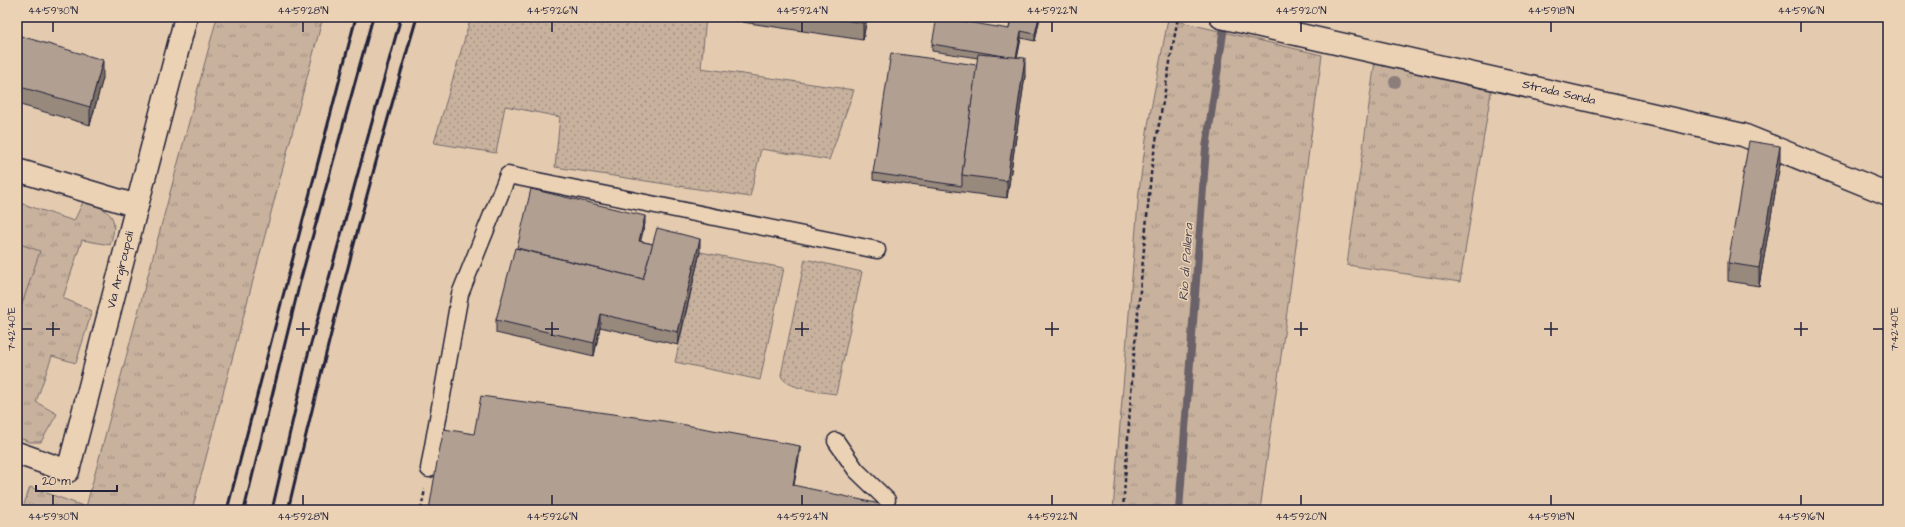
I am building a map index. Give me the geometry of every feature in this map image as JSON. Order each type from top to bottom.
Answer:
[{"type":"street","name":"Via Argiroupoli","points":[[17,453],[68,471],[186,17]]},
{"type":"street","name":"Strada Sanda","points":[[1221,17],[1743,135],[1888,194]]},
{"type":"street","points":[[17,170],[136,206]]},
{"type":"lane","points":[[429,469],[460,294],[508,175],[878,250]]},
{"type":"lane","points":[[836,441],[856,470],[887,500]]},
{"type":"path","points":[[1123,510],[1133,365],[1152,164],[1178,17]]},
{"type":"green space","points":[[217,17],[323,17],[192,510],[22,510],[30,487],[86,507]]},
{"type":"green space","points":[[471,17],[706,17],[701,68],[854,90],[829,160],[761,149],[750,197],[555,167],[560,117],[505,106],[496,153],[434,143]]},
{"type":"green space","points":[[1168,19],[1322,55],[1260,510],[1113,510],[1139,191],[1148,125]]},
{"type":"green space","points":[[1375,61],[1492,86],[1460,282],[1347,265]]},
{"type":"green space","points":[[84,200],[106,211],[110,215],[113,220],[113,235],[110,245],[82,240],[63,298],[92,311],[76,363],[52,356],[36,402],[57,414],[41,442],[30,442],[17,437],[23,420],[17,418],[17,202],[74,221]]},
{"type":"green space","points":[[17,243],[40,251],[17,319]]},
{"type":"green space","points":[[700,252],[784,268],[760,380],[675,362]]},
{"type":"green space","points":[[805,259],[862,272],[836,394],[796,387],[784,380],[781,375]]},
{"type":"building","points":[[825,17],[864,17],[863,23]]},
{"type":"building","points":[[937,17],[1009,29],[1011,17],[1039,17],[1035,34],[1021,31],[1016,58],[932,44]]},
{"type":"building","points":[[17,35],[103,60],[90,107],[17,86]]},
{"type":"building","points":[[891,53],[977,65],[962,175],[962,186],[873,173]]},
{"type":"building","points":[[978,54],[1025,58],[1007,181],[962,175]]},
{"type":"building","points":[[1749,141],[1780,146],[1759,268],[1728,263]]},
{"type":"building","points":[[531,189],[645,216],[639,241],[653,244],[643,279],[517,248]]},
{"type":"building","points":[[657,228],[700,239],[678,332],[600,314],[594,343],[496,320],[515,248],[643,279]]},
{"type":"building","points":[[481,396],[664,421],[800,446],[793,485],[880,504],[879,510],[429,510],[444,429],[474,434]]},
{"type":"waterway","name":"Rio di Pallera","points":[[1179,510],[1206,148],[1225,20]]},
{"type":"railway","points":[[227,510],[356,17]]},
{"type":"railway","points":[[244,510],[301,278],[373,17]]},
{"type":"railway","points":[[272,510],[307,358],[401,17]]},
{"type":"railway","points":[[288,510],[349,263],[417,17]]}]
